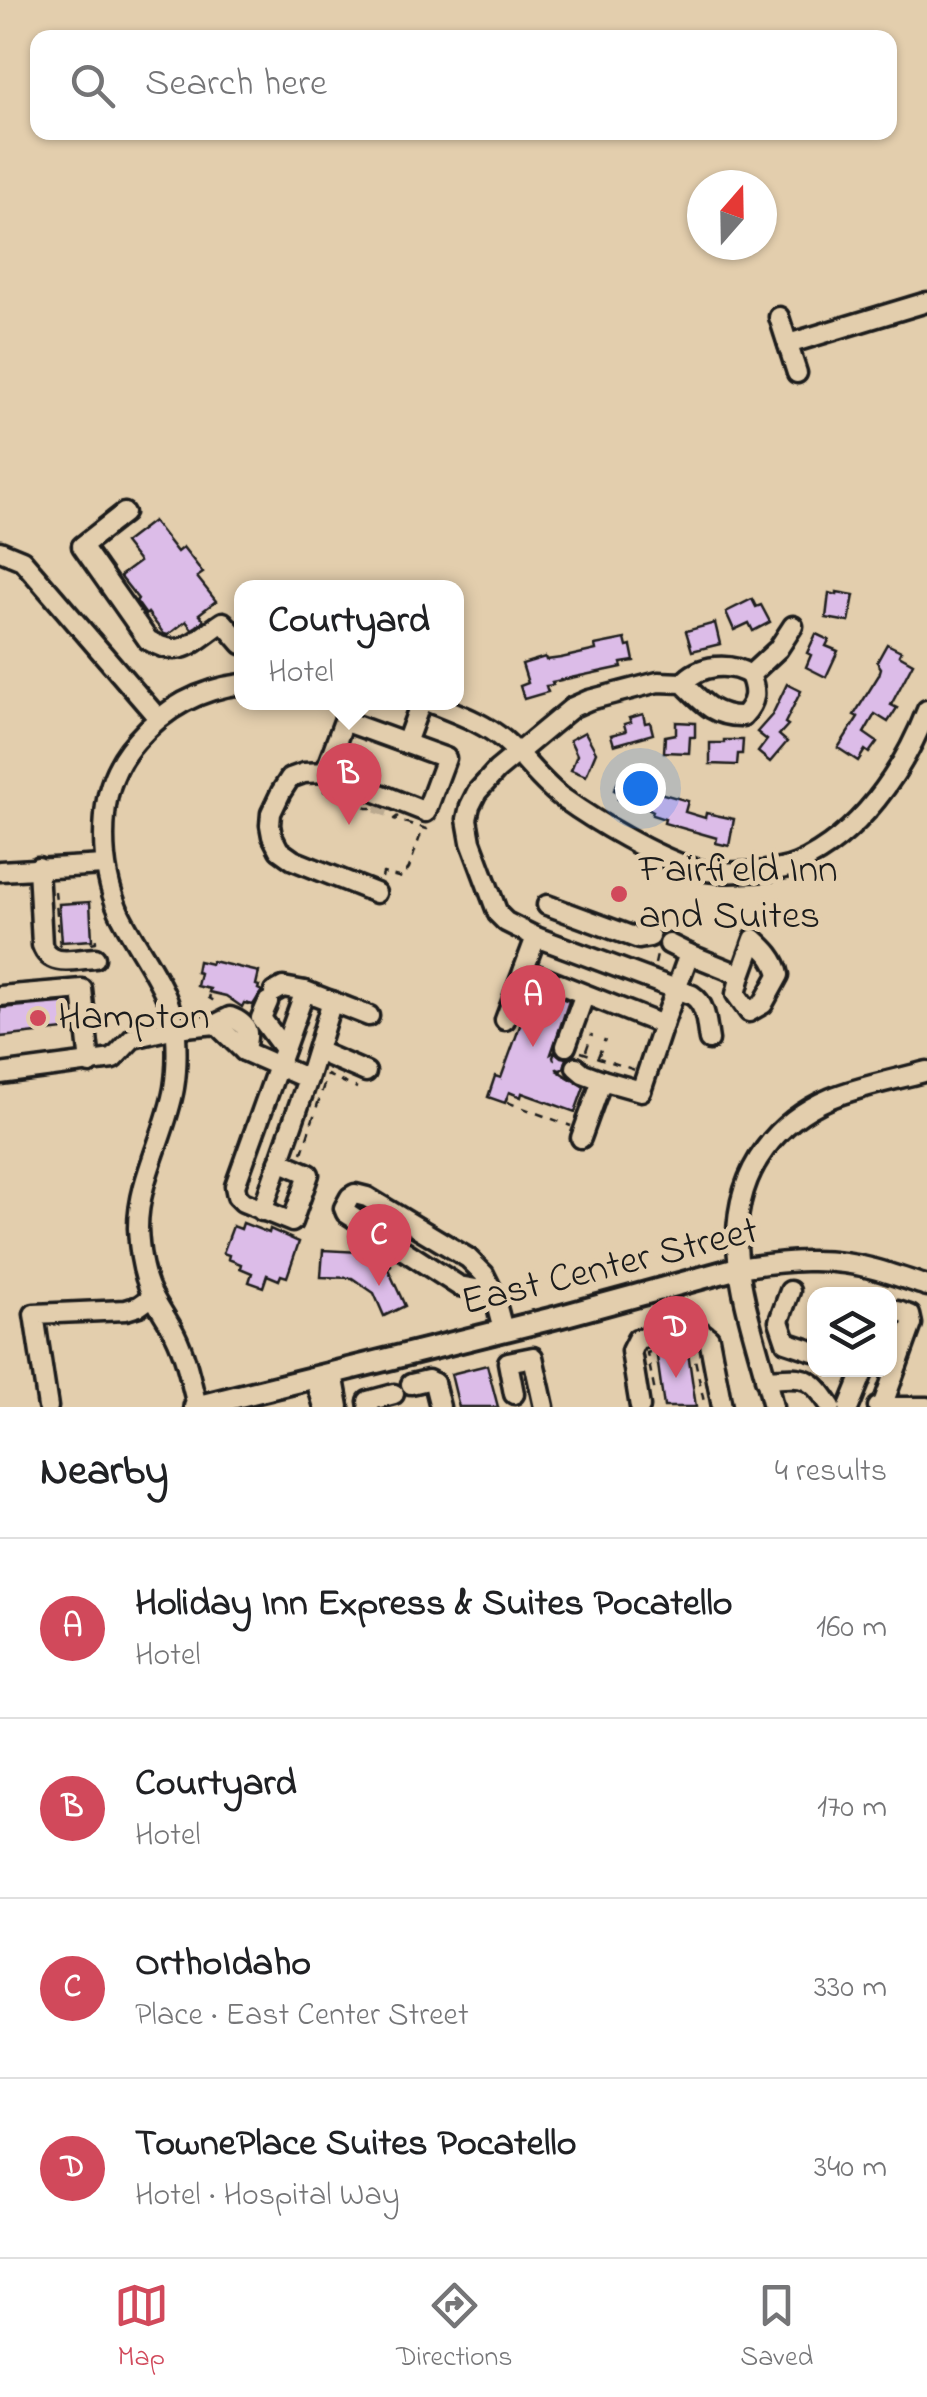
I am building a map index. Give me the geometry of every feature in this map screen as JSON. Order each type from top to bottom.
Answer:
[{"type":"main road","name":"East Center Street","points":[[196,1407],[738,1268]]},
{"type":"street","points":[[788,344],[927,302]]},
{"type":"street","points":[[779,317],[797,373]]},
{"type":"street","points":[[124,513],[82,546],[148,640],[161,648],[180,650],[223,622],[234,635]]},
{"type":"street","points":[[0,551],[22,560],[158,718]]},
{"type":"street","points":[[750,674],[778,649],[793,626]]},
{"type":"street","points":[[683,683],[689,676],[726,665],[750,674],[756,694],[742,716],[711,711],[683,683],[658,682],[589,700],[573,707],[497,770],[477,792],[468,819],[471,842],[498,914],[506,922],[698,1000],[708,1040]]},
{"type":"street","points":[[196,1407],[185,1360],[175,1333],[152,1296],[140,1248],[140,1204],[174,1091],[178,1058],[175,1028],[162,989],[110,890],[104,865],[104,817],[110,784],[130,748],[158,718],[185,700],[234,685]]},
{"type":"street","points":[[406,743],[418,710]]},
{"type":"street","points":[[449,710],[502,738],[560,797],[663,856],[693,868],[724,873],[794,866],[832,845],[868,812],[895,772],[927,710]]},
{"type":"street","points":[[326,778],[346,712],[406,743],[446,758],[426,812],[395,811],[369,801],[358,786]]},
{"type":"street","points":[[377,890],[293,860],[279,850],[272,836],[272,813],[290,778],[304,773],[358,786],[395,811]]},
{"type":"street","points":[[0,871],[104,865]]},
{"type":"street","points":[[38,867],[45,954],[52,960],[89,951]]},
{"type":"street","points":[[547,905],[639,939],[650,937]]},
{"type":"street","points":[[506,1020],[536,937]]},
{"type":"street","points":[[663,950],[689,954],[738,984],[703,1008]]},
{"type":"street","points":[[584,996],[572,1056],[583,1073],[641,1091],[689,954]]},
{"type":"street","points":[[524,970],[663,1025]]},
{"type":"street","points":[[308,1078],[281,1057],[261,1018],[271,997],[282,987],[304,990],[369,1016]]},
{"type":"street","points":[[0,996],[82,988],[90,1064]]},
{"type":"street","points":[[278,1161],[309,1174],[292,1222],[237,1196],[235,1186],[304,990]]},
{"type":"street","points":[[262,1211],[332,1001]]},
{"type":"street","points":[[0,1074],[113,1059],[132,1038],[220,1015],[244,1051],[281,1057]]},
{"type":"street","points":[[316,1052],[361,1080]]},
{"type":"street","points":[[773,1407],[738,1268],[738,1210],[745,1184],[778,1131],[827,1100],[927,1071]]},
{"type":"street","points":[[578,1133],[602,1080]]},
{"type":"street","points":[[493,1292],[459,1286],[354,1220],[344,1208],[350,1197],[367,1197],[468,1258],[484,1274],[493,1292],[503,1330]]},
{"type":"street","name":"East Center Street","points":[[738,1268],[779,1261],[834,1262],[870,1268],[927,1286]]},
{"type":"street","points":[[790,1291],[779,1321],[786,1342],[807,1349]]},
{"type":"street","points":[[48,1407],[34,1314],[126,1310],[152,1296]]},
{"type":"street","points":[[897,1310],[910,1315],[912,1324],[897,1363]]},
{"type":"street","points":[[644,1402],[631,1351],[638,1339],[696,1328],[709,1338],[722,1407]]},
{"type":"street","points":[[514,1394],[508,1362],[533,1357],[544,1407]]},
{"type":"street","points":[[324,1375],[324,1407]]},
{"type":"street","points":[[324,1375],[339,1407]]},
{"type":"street","points":[[765,1378],[799,1377],[810,1381],[831,1407]]},
{"type":"street","points":[[849,1407],[861,1377]]},
{"type":"street","points":[[892,1377],[880,1407],[927,1407]]},
{"type":"street","points":[[370,1403],[402,1388],[434,1384],[440,1407]]},
{"type":"path","points":[[326,778],[324,791],[367,808],[395,811],[426,830],[429,823]]},
{"type":"path","points":[[377,890],[383,873],[402,878],[423,828]]},
{"type":"path","points":[[54,881],[60,945],[69,947]]},
{"type":"path","points":[[89,951],[96,942],[95,934]]},
{"type":"path","points":[[653,970],[663,950]]},
{"type":"path","points":[[210,995],[220,1015]]},
{"type":"path","points":[[572,1056],[592,1034]]},
{"type":"path","points":[[598,1058],[604,1039]]},
{"type":"path","points":[[572,1056],[598,1058],[640,1072]]},
{"type":"path","points":[[302,1153],[327,1076],[361,1080]]},
{"type":"path","points":[[507,1102],[578,1133]]},
{"type":"path","points":[[692,1344],[705,1407]]},
{"type":"path","points":[[644,1402],[655,1393],[647,1353],[662,1350]]},
{"type":"building","points":[[153,521],[177,552],[183,547],[203,573],[197,577],[216,601],[199,614],[204,620],[197,626],[192,629],[186,621],[168,635],[146,615],[120,576],[139,562],[124,543]]},
{"type":"building","points":[[829,593],[854,595],[849,622],[826,618]]},
{"type":"building","points":[[752,599],[756,607],[761,605],[770,622],[753,631],[749,623],[734,630],[726,612]]},
{"type":"building","points":[[715,623],[720,644],[692,651],[686,631]]},
{"type":"building","points":[[816,634],[829,640],[826,646],[838,651],[826,677],[806,667],[811,655],[807,653]]},
{"type":"building","points":[[625,639],[634,661],[552,682],[553,685],[546,686],[548,692],[524,699],[520,686],[528,683],[522,664],[596,650],[595,645]]},
{"type":"building","points":[[887,644],[913,663],[891,705],[897,708],[888,722],[875,714],[864,733],[877,742],[858,761],[838,748],[879,675],[881,668],[877,662]]},
{"type":"building","points":[[787,684],[801,691],[785,723],[788,725],[779,735],[787,742],[770,762],[758,752],[767,740],[757,732],[772,715]]},
{"type":"building","points":[[643,714],[653,734],[614,745],[611,735],[626,731],[624,724],[631,722],[629,718]]},
{"type":"building","points":[[676,722],[695,723],[689,753],[664,752],[665,736],[676,734]]},
{"type":"building","points":[[585,732],[596,752],[586,776],[571,770],[577,755],[570,740]]},
{"type":"building","points":[[743,740],[737,765],[710,764],[710,743]]},
{"type":"building","points":[[622,773],[649,790],[688,801],[685,812],[705,818],[706,813],[734,819],[729,846],[716,843],[717,838],[664,823],[665,819],[652,815],[653,811],[638,803],[636,808],[618,799],[621,794],[614,790]]},
{"type":"building","points":[[90,902],[92,940],[62,942],[59,904]]},
{"type":"building","points":[[198,961],[259,972],[256,985],[262,991],[253,1005],[244,1003],[242,1007],[226,996],[209,992],[210,989],[197,986]]},
{"type":"building","points":[[534,987],[569,1001],[551,1054],[567,1058],[564,1068],[558,1071],[584,1087],[575,1112],[522,1093],[521,1097],[509,1092],[505,1103],[488,1097],[495,1076],[501,1078]]},
{"type":"building","name":"Hampton","points":[[71,1002],[74,1029],[0,1037],[0,1008]]},
{"type":"building","points":[[243,1223],[299,1242],[287,1277],[281,1275],[279,1280],[267,1275],[263,1287],[249,1282],[252,1273],[223,1253],[233,1226],[241,1229]]},
{"type":"building","points":[[363,1248],[391,1265],[388,1269],[405,1306],[384,1316],[374,1293],[352,1278],[321,1277],[323,1250],[360,1252]]},
{"type":"building","points":[[687,1345],[696,1407],[664,1407],[656,1350]]},
{"type":"building","points":[[487,1365],[498,1407],[459,1407],[451,1374]]},
{"type":"tunnel","points":[[377,804],[389,808]]},
{"type":"place","name":"Courtyard","points":[[349,825]]},
{"type":"place","name":"Fairfield Inn and Suites","points":[[619,894]]},
{"type":"place","name":"Hampton","points":[[38,1018]]},
{"type":"place","name":"Holiday Inn Express & Suites Pocatello","points":[[533,1047]]},
{"type":"place","name":"OrthoIdaho","points":[[379,1286]]},
{"type":"place","name":"TownePlace Suites Pocatello","points":[[676,1378]]}]
